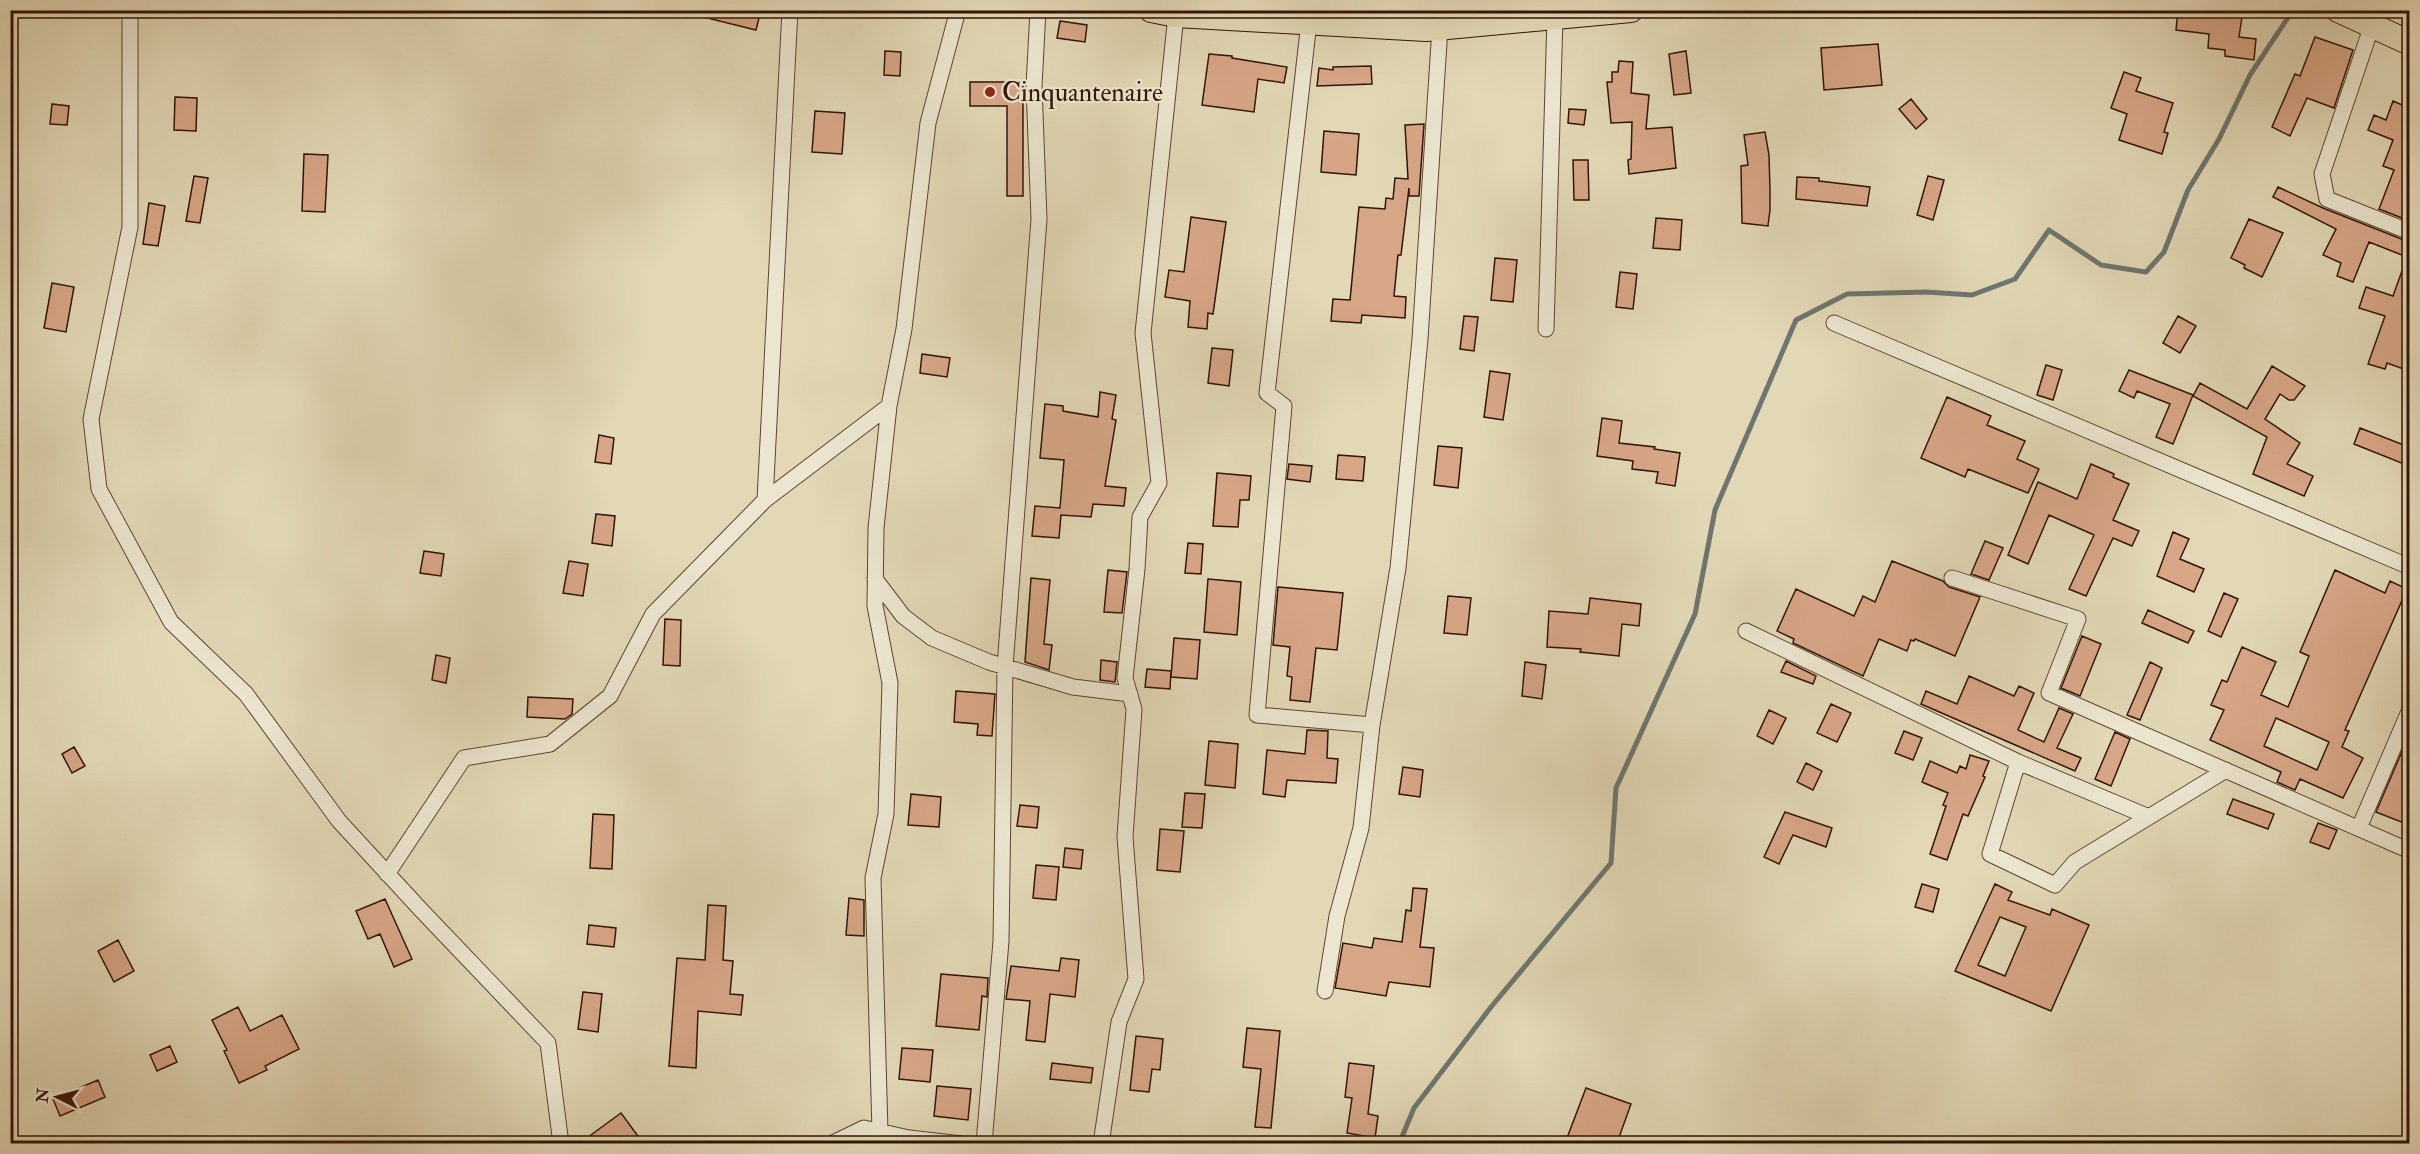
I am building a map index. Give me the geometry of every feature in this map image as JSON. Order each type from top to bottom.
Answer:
[{"type":"main road","points":[[1150,10],[1176,15],[1426,28],[1631,10]]},
{"type":"main road","points":[[2338,10],[2409,43]]},
{"type":"street","points":[[130,10],[130,227],[92,419],[99,489],[171,622],[246,694],[339,821],[548,1043],[561,1143]]},
{"type":"street","points":[[765,500],[790,10]]},
{"type":"street","points":[[880,1132],[873,878],[886,814],[890,683],[875,606],[876,528],[889,406],[904,329],[928,123],[958,10]]},
{"type":"street","points":[[984,1143],[1001,941],[1005,667],[1040,219],[1034,86],[1038,10]]},
{"type":"street","points":[[1101,1143],[1119,1022],[1136,979],[1125,837],[1134,709],[1125,678],[1137,569],[1140,517],[1159,483],[1143,333],[1176,15]]},
{"type":"street","points":[[1546,329],[1555,17]]},
{"type":"street","points":[[1309,22],[1267,393],[1284,406],[1257,715],[1372,725]]},
{"type":"street","points":[[2372,25],[2322,174],[2327,199],[2409,232]]},
{"type":"street","points":[[1325,991],[1336,916],[1361,828],[1372,725],[1398,568],[1420,339],[1440,27]]},
{"type":"street","points":[[1834,323],[2409,567]]},
{"type":"street","points":[[387,874],[464,758],[550,744],[610,696],[652,614],[765,500],[889,406]]},
{"type":"street","points":[[1952,578],[2078,619],[2049,693],[2409,851]]},
{"type":"street","points":[[875,579],[903,616],[932,638],[1005,667],[1073,687],[1130,694]]},
{"type":"street","points":[[1746,631],[2018,762],[2149,817]]},
{"type":"street","points":[[2359,828],[2409,709]]},
{"type":"street","points":[[2018,762],[1989,854],[2055,885],[2075,862],[2226,770]]},
{"type":"street","points":[[831,1143],[864,1128],[909,1138],[962,1143]]},
{"type":"building","points":[[699,10],[761,10],[756,30],[699,16]]},
{"type":"building","points":[[2178,10],[2243,10],[2239,37],[2256,39],[2254,60],[2225,56],[2225,50],[2208,48],[2209,34],[2176,30]]},
{"type":"building","points":[[1060,21],[1087,25],[1085,42],[1057,38]]},
{"type":"building","points":[[2315,37],[2353,50],[2334,108],[2307,98],[2290,136],[2272,127],[2295,74],[2300,76]]},
{"type":"building","points":[[1878,44],[1882,85],[1824,90],[1821,48]]},
{"type":"building","points":[[885,51],[901,52],[900,76],[884,75]]},
{"type":"building","points":[[1686,51],[1691,93],[1674,95],[1669,54]]},
{"type":"building","points":[[1209,54],[1232,56],[1232,58],[1287,67],[1284,83],[1258,79],[1254,112],[1202,105]]},
{"type":"building","points":[[1619,61],[1633,62],[1631,93],[1649,95],[1646,129],[1672,127],[1676,168],[1629,174],[1628,160],[1631,159],[1632,122],[1611,123],[1607,82],[1612,82],[1612,72],[1618,72]]},
{"type":"building","points":[[1371,66],[1372,84],[1317,86],[1319,68],[1333,70],[1333,67]]},
{"type":"building","points":[[2124,72],[2141,78],[2136,91],[2173,103],[2164,132],[2168,133],[2162,154],[2119,140],[2127,114],[2111,108]]},
{"type":"building","points":[[970,82],[1023,82],[1023,196],[1007,196],[1007,106],[970,106]]},
{"type":"building","points":[[175,97],[197,98],[196,131],[174,130]]},
{"type":"building","points":[[1911,99],[1927,119],[1916,129],[1899,109]]},
{"type":"building","points":[[2393,101],[2409,108],[2409,215],[2407,220],[2379,209],[2394,170],[2383,166],[2393,140],[2368,130],[2374,115],[2386,120]]},
{"type":"building","points":[[52,104],[69,106],[67,125],[50,124]]},
{"type":"building","points":[[1569,109],[1586,110],[1584,125],[1568,123]]},
{"type":"building","points":[[815,111],[845,113],[842,154],[812,152]]},
{"type":"building","points":[[1424,124],[1419,196],[1409,196],[1409,188],[1401,255],[1398,255],[1394,296],[1406,297],[1405,318],[1362,315],[1361,323],[1331,321],[1333,299],[1350,300],[1359,207],[1385,209],[1386,198],[1393,199],[1395,178],[1408,179],[1405,125]]},
{"type":"building","points":[[1324,131],[1359,134],[1356,175],[1321,172]]},
{"type":"building","points":[[1765,132],[1769,155],[1768,226],[1742,223],[1741,166],[1748,165],[1744,135]]},
{"type":"building","points":[[304,154],[328,155],[325,212],[302,211]]},
{"type":"building","points":[[1573,160],[1588,160],[1589,200],[1574,200]]},
{"type":"building","points":[[194,176],[208,178],[200,223],[186,221]]},
{"type":"building","points":[[1928,176],[1944,180],[1933,220],[1917,215]]},
{"type":"building","points":[[1797,177],[1819,178],[1819,181],[1870,187],[1867,206],[1796,199]]},
{"type":"building","points":[[2278,187],[2323,208],[2409,242],[2409,371],[2387,363],[2385,369],[2368,364],[2385,316],[2359,308],[2366,287],[2393,296],[2407,257],[2369,242],[2353,282],[2337,276],[2341,263],[2323,255],[2336,229],[2273,197]]},
{"type":"building","points":[[149,203],[165,206],[158,246],[143,244]]},
{"type":"building","points":[[1191,217],[1226,222],[1213,314],[1208,313],[1207,329],[1188,327],[1190,301],[1165,297],[1169,270],[1184,272]]},
{"type":"building","points":[[1656,218],[1682,220],[1680,250],[1653,248]]},
{"type":"building","points":[[2249,219],[2283,233],[2262,277],[2231,258]]},
{"type":"building","points":[[1495,258],[1517,260],[1513,302],[1491,300]]},
{"type":"building","points":[[1620,272],[1637,274],[1633,309],[1616,307]]},
{"type":"building","points":[[52,283],[74,287],[66,332],[44,328]]},
{"type":"building","points":[[1464,316],[1478,317],[1474,351],[1460,349]]},
{"type":"building","points":[[2178,316],[2196,326],[2180,353],[2163,343]]},
{"type":"building","points":[[1212,348],[1233,350],[1229,386],[1208,383]]},
{"type":"building","points":[[922,354],[950,358],[947,377],[920,373]]},
{"type":"building","points":[[2046,365],[2062,370],[2053,400],[2037,395]]},
{"type":"building","points":[[2272,366],[2305,386],[2294,400],[2289,400],[2280,394],[2265,419],[2300,443],[2287,464],[2313,476],[2304,496],[2253,474],[2267,437],[2193,396],[2200,383],[2247,409]]},
{"type":"building","points":[[2129,370],[2193,395],[2173,444],[2156,437],[2170,404],[2137,391],[2134,398],[2119,391]]},
{"type":"building","points":[[1490,371],[1510,374],[1503,420],[1484,417]]},
{"type":"building","points":[[1100,392],[1116,395],[1112,419],[1116,420],[1105,486],[1126,488],[1124,506],[1093,504],[1091,517],[1061,515],[1059,538],[1032,536],[1035,506],[1060,508],[1064,460],[1040,458],[1045,404],[1063,406],[1063,411],[1098,417]]},
{"type":"building","points":[[1947,397],[1991,416],[1987,425],[2025,441],[2017,459],[2039,469],[2028,493],[1968,469],[1965,477],[1921,458]]},
{"type":"building","points":[[1602,418],[1622,421],[1619,443],[1655,447],[1654,449],[1680,453],[1675,486],[1656,483],[1658,472],[1632,469],[1633,461],[1597,456]]},
{"type":"building","points":[[2360,428],[2409,447],[2409,466],[2354,444]]},
{"type":"building","points":[[599,435],[614,438],[611,464],[595,462]]},
{"type":"building","points":[[1438,446],[1462,448],[1458,488],[1434,485]]},
{"type":"building","points":[[1338,455],[1365,457],[1363,481],[1336,479]]},
{"type":"building","points":[[1289,464],[1312,466],[1310,482],[1287,479]]},
{"type":"building","points":[[2091,464],[2114,474],[2113,477],[2129,484],[2113,520],[2139,531],[2132,546],[2113,538],[2086,596],[2069,589],[2094,535],[2049,515],[2028,564],[2008,555],[2038,482],[2077,499]]},
{"type":"building","points":[[1217,473],[1251,476],[1249,500],[1240,500],[1238,527],[1213,526]]},
{"type":"building","points":[[596,514],[615,516],[612,546],[592,543]]},
{"type":"building","points":[[2173,532],[2189,539],[2180,559],[2204,569],[2194,592],[2157,576]]},
{"type":"building","points":[[1985,541],[2003,548],[1989,580],[1971,574]]},
{"type":"building","points":[[1188,543],[1203,544],[1201,574],[1185,573]]},
{"type":"building","points":[[424,551],[444,554],[441,576],[420,573]]},
{"type":"building","points":[[569,561],[588,564],[583,596],[563,593]]},
{"type":"building","points":[[1892,561],[1943,581],[1949,587],[1980,597],[1955,656],[1915,639],[1911,640],[1907,651],[1879,639],[1863,676],[1793,643],[1794,639],[1777,631],[1796,589],[1854,616],[1863,596],[1875,602]]},
{"type":"building","points":[[1108,570],[1127,572],[1122,613],[1104,612]]},
{"type":"building","points":[[2335,570],[2385,593],[2390,581],[2407,589],[2345,730],[2349,731],[2342,747],[2363,758],[2343,798],[2300,779],[2295,790],[2277,782],[2281,772],[2210,740],[2224,710],[2211,705],[2222,680],[2227,682],[2242,647],[2276,662],[2261,695],[2288,707],[2309,656],[2300,652]],"holes":[[[2276,718],[2329,742],[2317,770],[2264,746]]]},
{"type":"building","points":[[1031,578],[1050,580],[1044,644],[1052,645],[1049,670],[1025,662]]},
{"type":"building","points":[[1208,579],[1241,582],[1237,635],[1204,632]]},
{"type":"building","points":[[1278,587],[1343,593],[1337,650],[1316,648],[1310,702],[1290,700],[1292,677],[1287,676],[1290,647],[1273,645]]},
{"type":"building","points":[[2224,593],[2238,599],[2221,637],[2208,631]]},
{"type":"building","points":[[1448,596],[1471,598],[1467,635],[1444,633]]},
{"type":"building","points":[[1590,598],[1641,604],[1639,626],[1622,624],[1619,656],[1580,652],[1581,649],[1547,647],[1549,611],[1588,614]]},
{"type":"building","points":[[2148,610],[2194,631],[2188,643],[2142,623]]},
{"type":"building","points":[[665,619],[681,620],[680,666],[663,665]]},
{"type":"building","points":[[2082,636],[2101,644],[2080,696],[2061,688]]},
{"type":"building","points":[[1174,638],[1200,640],[1197,679],[1171,677]]},
{"type":"building","points":[[436,655],[450,658],[446,683],[432,680]]},
{"type":"building","points":[[1101,660],[1117,662],[1115,682],[1100,680]]},
{"type":"building","points":[[1786,661],[1816,676],[1813,684],[1781,672]]},
{"type":"building","points":[[1525,662],[1546,665],[1542,699],[1522,696]]},
{"type":"building","points":[[2150,662],[2162,668],[2140,720],[2127,715]]},
{"type":"building","points":[[1147,669],[1171,671],[1170,689],[1145,687]]},
{"type":"building","points":[[1969,676],[2014,696],[2019,686],[2034,693],[2018,730],[2044,742],[2059,708],[2073,714],[2057,748],[2081,758],[2075,771],[1921,704],[1926,691],[1957,704]]},
{"type":"building","points":[[956,691],[995,694],[992,736],[977,735],[978,724],[954,722]]},
{"type":"building","points":[[528,697],[573,699],[572,714],[565,719],[527,717]]},
{"type":"building","points":[[1831,704],[1851,713],[1837,742],[1817,733]]},
{"type":"building","points":[[1769,710],[1786,718],[1773,744],[1757,736]]},
{"type":"building","points":[[1307,730],[1328,731],[1327,758],[1338,759],[1336,783],[1287,780],[1285,797],[1263,794],[1267,750],[1305,754]]},
{"type":"building","points":[[1904,731],[1922,738],[1913,760],[1895,753]]},
{"type":"building","points":[[2115,732],[2130,739],[2111,786],[2095,779]]},
{"type":"building","points":[[2409,735],[2409,825],[2376,812]]},
{"type":"building","points":[[1209,741],[1238,744],[1235,788],[1205,785]]},
{"type":"building","points":[[74,747],[85,766],[72,773],[62,754]]},
{"type":"building","points":[[1970,755],[1989,761],[1983,776],[1985,777],[1968,816],[1963,814],[1947,860],[1930,854],[1948,793],[1922,782],[1930,761],[1957,773],[1960,766],[1966,769]]},
{"type":"building","points":[[1806,763],[1822,771],[1813,790],[1797,782]]},
{"type":"building","points":[[1403,767],[1423,770],[1420,797],[1399,794]]},
{"type":"building","points":[[1185,793],[1205,794],[1202,828],[1182,827]]},
{"type":"building","points":[[911,794],[941,797],[939,827],[908,825]]},
{"type":"building","points":[[2233,799],[2274,814],[2268,829],[2227,814]]},
{"type":"building","points":[[1020,805],[1039,807],[1037,828],[1017,826]]},
{"type":"building","points":[[1785,812],[1832,828],[1826,847],[1793,835],[1779,864],[1764,857]]},
{"type":"building","points":[[593,814],[614,815],[612,869],[590,868]]},
{"type":"building","points":[[2318,823],[2337,830],[2329,849],[2310,842]]},
{"type":"building","points":[[1160,829],[1184,831],[1180,872],[1157,870]]},
{"type":"building","points":[[1065,848],[1083,850],[1081,869],[1063,867]]},
{"type":"building","points":[[1036,865],[1059,867],[1056,900],[1033,898]]},
{"type":"building","points":[[1922,884],[1939,889],[1933,912],[1915,907]]},
{"type":"building","points":[[1995,884],[2012,892],[2008,900],[2050,915],[2052,909],[2089,925],[2051,1011],[1955,971]],"holes":[[[2000,917],[2026,927],[2005,976],[1978,965]]]},
{"type":"building","points":[[1413,888],[1427,889],[1420,947],[1434,948],[1430,987],[1389,982],[1386,996],[1335,988],[1343,943],[1372,948],[1374,938],[1402,942],[1406,910],[1411,911]]},
{"type":"building","points":[[849,898],[864,900],[864,936],[846,935]]},
{"type":"building","points":[[385,899],[412,959],[394,967],[380,934],[368,939],[356,911]]},
{"type":"building","points":[[708,905],[726,906],[723,960],[733,961],[730,994],[743,995],[741,1015],[698,1011],[696,1068],[669,1066],[677,958],[705,960]]},
{"type":"building","points":[[589,925],[616,928],[614,947],[587,944]]},
{"type":"building","points":[[118,940],[134,971],[114,982],[98,951]]},
{"type":"building","points":[[1061,958],[1079,960],[1075,997],[1050,994],[1045,1042],[1026,1040],[1030,1001],[1006,999],[1011,966],[1059,971]]},
{"type":"building","points":[[941,974],[988,978],[987,997],[982,996],[979,1030],[936,1026]]},
{"type":"building","points":[[583,992],[602,994],[598,1032],[578,1029]]},
{"type":"building","points":[[238,1007],[250,1031],[282,1015],[299,1049],[265,1066],[267,1070],[239,1083],[224,1051],[227,1050],[212,1020]]},
{"type":"building","points":[[1247,1028],[1280,1031],[1271,1128],[1255,1127],[1261,1069],[1243,1067]]},
{"type":"building","points":[[1136,1036],[1163,1039],[1160,1070],[1152,1069],[1149,1092],[1130,1090]]},
{"type":"building","points":[[170,1046],[177,1062],[157,1071],[150,1055]]},
{"type":"building","points":[[902,1048],[933,1050],[930,1082],[899,1079]]},
{"type":"building","points":[[1052,1063],[1093,1068],[1091,1083],[1050,1079]]},
{"type":"building","points":[[1349,1063],[1374,1066],[1368,1114],[1378,1116],[1375,1138],[1347,1133],[1352,1098],[1345,1097]]},
{"type":"building","points":[[98,1080],[105,1097],[60,1116],[53,1099]]},
{"type":"building","points":[[937,1086],[971,1089],[968,1120],[934,1116]]},
{"type":"building","points":[[1586,1088],[1631,1104],[1617,1143],[1593,1143],[1567,1138]]},
{"type":"building","points":[[621,1113],[643,1143],[580,1143]]},
{"type":"waterway","points":[[1399,1144],[1414,1108],[1491,1007],[1611,863],[1616,788],[1695,614],[1715,510],[1796,320],[1847,294],[1926,292],[1972,295],[2015,279],[2049,230],[2101,265],[2146,272],[2164,252],[2188,190],[2219,139],[2250,75],[2293,10]]},
{"type":"place","name":"Cinquantenaire","points":[[990,92]]}]
